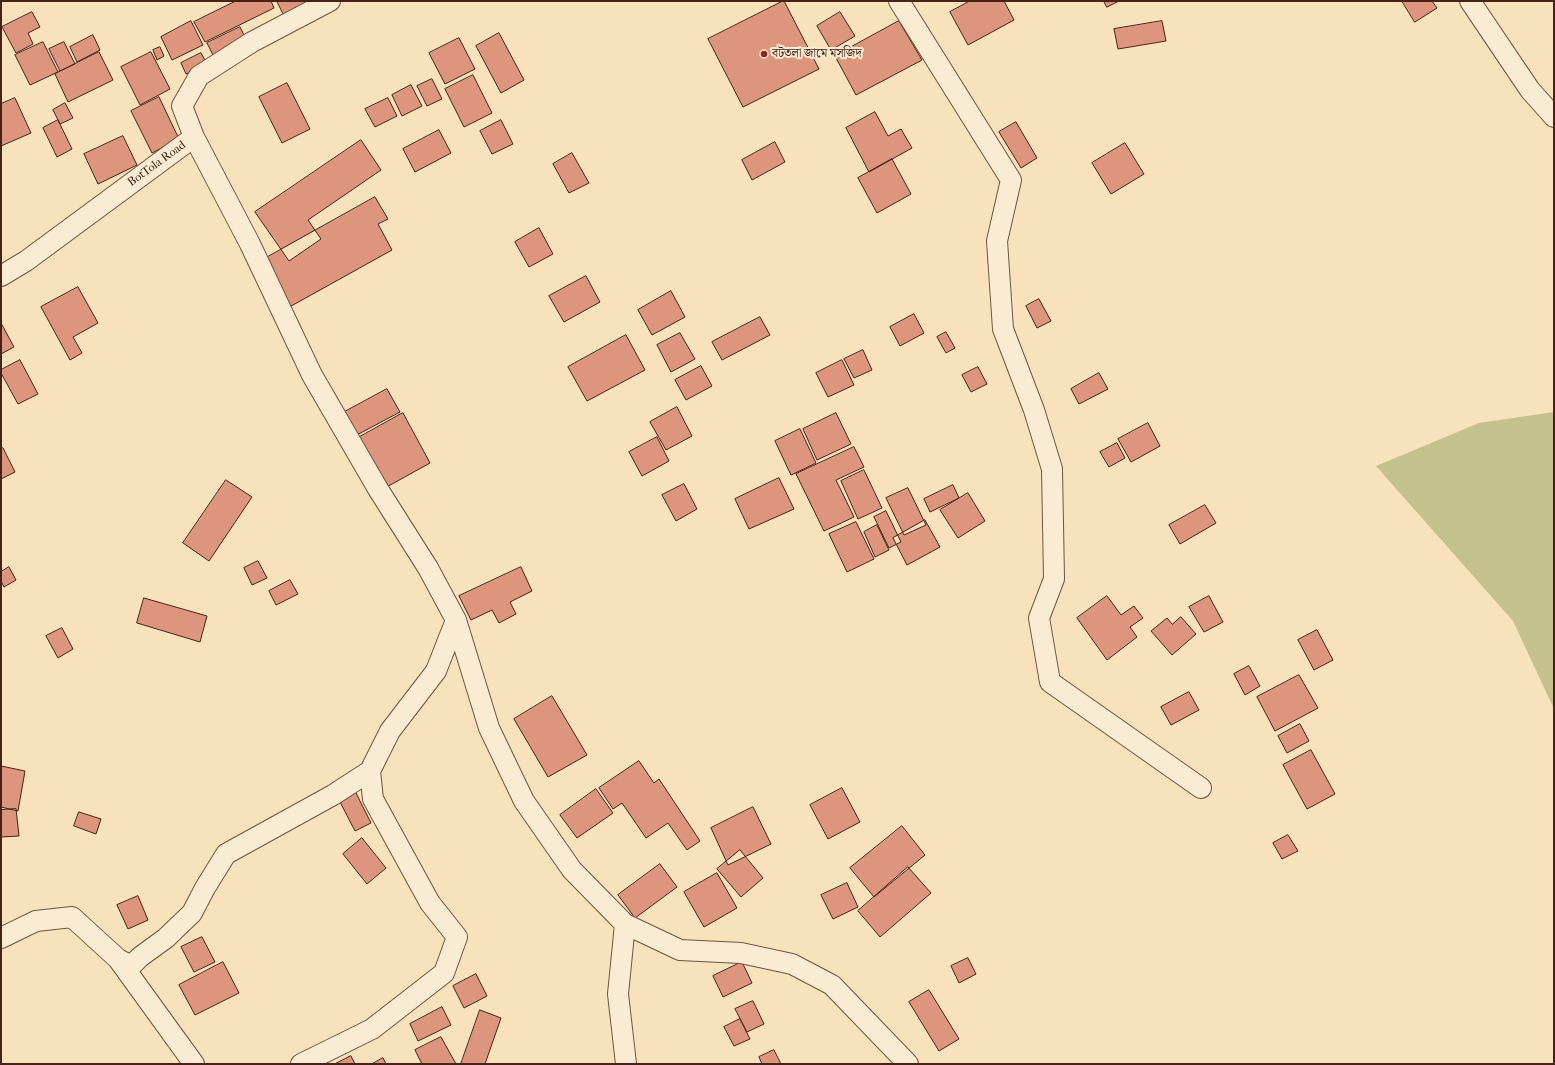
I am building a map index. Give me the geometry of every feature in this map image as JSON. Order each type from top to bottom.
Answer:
[{"type":"street","name":"BotTola Road","points":[[1,276],[26,261],[194,137],[182,106],[199,76],[252,42],[330,1]]},
{"type":"street","points":[[899,1],[1011,180],[997,241],[1003,329],[1034,410],[1052,469],[1054,578],[1039,618],[1050,682],[1201,788]]},
{"type":"street","points":[[1470,1],[1530,90],[1554,117]]},
{"type":"street","points":[[194,137],[250,244],[312,375],[378,489],[428,568],[456,620],[489,728],[524,800],[572,870],[625,924],[680,950],[742,953],[792,964],[832,985],[908,1064]]},
{"type":"street","points":[[118,959],[131,966],[140,957],[166,938],[187,918],[192,913],[205,888],[226,854],[333,795],[370,771],[390,731],[436,671],[456,620]]},
{"type":"street","points":[[301,1064],[372,1029],[444,973],[457,937],[430,903],[373,799],[370,771]]},
{"type":"street","points":[[1,938],[36,921],[72,917],[118,959],[194,1064]]},
{"type":"street","points":[[625,924],[618,994],[626,1064]]},
{"type":"shaded area","points":[[1554,412],[1554,709],[1513,621],[1376,466],[1479,423]]},
{"type":"building","points":[[236,1],[271,1],[274,8],[205,42],[194,22]]},
{"type":"building","points":[[277,1],[315,1],[286,19]]},
{"type":"building","name":"বটতলা জামে মসজিদ","points":[[783,1],[819,69],[743,107],[708,39]]},
{"type":"building","points":[[970,1],[1004,1],[1014,20],[968,45],[950,12]]},
{"type":"building","points":[[1104,1],[1119,1],[1107,7]]},
{"type":"building","points":[[1402,1],[1432,1],[1437,8],[1415,22]]},
{"type":"building","points":[[32,12],[40,27],[28,33],[33,44],[16,53],[2,27]]},
{"type":"building","points":[[840,12],[855,36],[831,50],[817,26]]},
{"type":"building","points":[[191,21],[203,45],[172,60],[161,37]]},
{"type":"building","points":[[899,21],[922,60],[856,95],[835,56]]},
{"type":"building","points":[[1162,21],[1166,41],[1118,49],[1114,29]]},
{"type":"building","points":[[240,27],[246,39],[213,55],[207,43]]},
{"type":"building","points":[[499,33],[524,80],[501,93],[476,46]]},
{"type":"building","points":[[93,35],[100,50],[77,62],[70,47]]},
{"type":"building","points":[[459,38],[475,69],[445,84],[429,53]]},
{"type":"building","points":[[43,42],[58,72],[30,85],[15,55]]},
{"type":"building","points":[[64,42],[75,64],[60,71],[49,49]]},
{"type":"building","points":[[160,47],[164,56],[157,60],[153,50]]},
{"type":"building","points":[[99,52],[113,80],[68,102],[55,74]]},
{"type":"building","points":[[151,52],[170,89],[140,105],[121,67]]},
{"type":"building","points":[[201,53],[207,64],[186,74],[181,63]]},
{"type":"building","points":[[473,75],[492,113],[464,127],[445,89]]},
{"type":"building","points":[[432,79],[442,99],[427,106],[417,86]]},
{"type":"building","points":[[287,83],[310,129],[282,143],[259,97]]},
{"type":"building","points":[[411,85],[422,106],[402,116],[392,95]]},
{"type":"building","points":[[159,97],[179,139],[152,153],[131,111]]},
{"type":"building","points":[[15,98],[31,133],[1,146],[1,104]]},
{"type":"building","points":[[388,98],[397,116],[375,127],[365,109]]},
{"type":"building","points":[[65,103],[73,118],[60,124],[53,110]]},
{"type":"building","points":[[875,112],[888,136],[901,129],[912,148],[869,172],[846,128]]},
{"type":"building","points":[[58,120],[72,149],[57,157],[43,128]]},
{"type":"building","points":[[501,120],[513,144],[492,154],[480,131]]},
{"type":"building","points":[[1016,122],[1037,158],[1021,168],[999,132]]},
{"type":"building","points":[[439,130],[451,153],[415,172],[403,149]]},
{"type":"building","points":[[123,136],[137,165],[98,184],[84,154]]},
{"type":"building","points":[[361,140],[381,170],[308,220],[321,239],[289,261],[255,212]]},
{"type":"building","points":[[775,142],[785,162],[752,180],[742,160]]},
{"type":"building","points":[[1125,143],[1144,174],[1111,194],[1092,163]]},
{"type":"building","points":[[572,153],[589,183],[569,193],[553,164]]},
{"type":"building","points":[[892,159],[911,194],[877,213],[858,178]]},
{"type":"building","points":[[375,197],[388,219],[378,224],[392,250],[284,310],[257,263]]},
{"type":"building","points":[[539,228],[553,254],[529,267],[515,242]]},
{"type":"building","points":[[586,276],[600,302],[564,322],[549,296]]},
{"type":"building","points":[[78,287],[98,323],[73,337],[82,353],[70,360],[41,307]]},
{"type":"building","points":[[671,291],[685,317],[652,335],[638,310]]},
{"type":"building","points":[[1039,299],[1051,321],[1037,328],[1026,306]]},
{"type":"building","points":[[914,314],[924,333],[900,346],[890,327]]},
{"type":"building","points":[[760,317],[770,335],[722,360],[712,342]]},
{"type":"building","points":[[1,323],[14,347],[1,354]]},
{"type":"building","points":[[946,332],[955,348],[946,353],[937,337]]},
{"type":"building","points":[[680,333],[695,359],[671,372],[657,345]]},
{"type":"building","points":[[626,335],[645,370],[587,401],[568,367]]},
{"type":"building","points":[[863,350],[872,370],[854,378],[844,359]]},
{"type":"building","points":[[20,360],[38,394],[18,404],[1,373],[1,370]]},
{"type":"building","points":[[842,360],[854,385],[828,397],[816,373]]},
{"type":"building","points":[[701,366],[712,386],[686,400],[675,380]]},
{"type":"building","points":[[978,367],[987,384],[971,392],[962,375]]},
{"type":"building","points":[[1099,373],[1108,389],[1079,404],[1071,389]]},
{"type":"building","points":[[387,389],[400,412],[351,438],[339,415]]},
{"type":"building","points":[[677,407],[692,436],[666,450],[650,422]]},
{"type":"building","points":[[403,413],[430,463],[383,489],[356,439]]},
{"type":"building","points":[[836,413],[851,444],[817,460],[803,429]]},
{"type":"building","points":[[1148,423],[1160,446],[1131,462],[1118,439]]},
{"type":"building","points":[[800,429],[816,463],[791,475],[775,441]]},
{"type":"building","points":[[657,437],[669,461],[642,476],[629,452]]},
{"type":"building","points":[[1117,443],[1125,458],[1109,467],[1100,452]]},
{"type":"building","points":[[854,447],[864,467],[836,480],[854,517],[824,531],[796,474]]},
{"type":"building","points":[[3,448],[15,472],[1,479],[1,449]]},
{"type":"building","points":[[864,470],[882,508],[858,519],[841,481]]},
{"type":"building","points":[[779,478],[794,509],[749,529],[735,499]]},
{"type":"building","points":[[226,480],[252,497],[209,561],[183,543]]},
{"type":"building","points":[[684,484],[697,509],[676,521],[662,495]]},
{"type":"building","points":[[953,485],[959,498],[930,512],[924,499]]},
{"type":"building","points":[[908,488],[926,525],[904,535],[886,498]]},
{"type":"building","points":[[968,493],[985,521],[958,538],[940,510]]},
{"type":"building","points":[[1205,505],[1216,523],[1180,544],[1169,525]]},
{"type":"building","points":[[886,511],[901,542],[889,548],[874,517]]},
{"type":"building","points":[[925,520],[940,547],[907,565],[893,538]]},
{"type":"building","points":[[856,522],[874,559],[847,572],[829,534]]},
{"type":"building","points":[[877,525],[889,550],[875,557],[864,532]]},
{"type":"building","points":[[258,561],[267,578],[252,585],[244,568]]},
{"type":"building","points":[[9,567],[16,580],[4,587],[1,581],[1,572]]},
{"type":"building","points":[[521,567],[532,591],[510,602],[516,614],[499,623],[492,610],[471,620],[459,596]]},
{"type":"building","points":[[290,580],[298,594],[276,605],[269,591]]},
{"type":"building","points":[[1107,596],[1121,615],[1134,606],[1143,618],[1130,627],[1137,637],[1107,660],[1077,618]]},
{"type":"building","points":[[1209,596],[1223,622],[1204,632],[1189,607]]},
{"type":"building","points":[[144,598],[207,616],[200,642],[137,623]]},
{"type":"building","points":[[1181,617],[1196,634],[1172,655],[1151,631],[1167,618],[1172,624]]},
{"type":"building","points":[[62,628],[73,649],[58,658],[46,636]]},
{"type":"building","points":[[1317,630],[1333,660],[1314,670],[1298,640]]},
{"type":"building","points":[[1249,666],[1260,686],[1245,695],[1234,674]]},
{"type":"building","points":[[1299,675],[1318,708],[1275,731],[1257,697]]},
{"type":"building","points":[[1189,692],[1199,710],[1171,725],[1161,707]]},
{"type":"building","points":[[552,696],[587,755],[548,777],[514,719]]},
{"type":"building","points":[[1300,724],[1309,741],[1287,753],[1278,736]]},
{"type":"building","points":[[1311,750],[1335,794],[1307,809],[1283,765]]},
{"type":"building","points":[[639,761],[654,783],[659,779],[700,841],[687,850],[668,823],[646,838],[622,803],[613,809],[599,788]]},
{"type":"building","points":[[1,766],[25,771],[18,811],[1,807]]},
{"type":"building","points":[[842,788],[860,822],[828,839],[810,805]]},
{"type":"building","points":[[596,789],[613,813],[577,838],[560,815]]},
{"type":"building","points":[[356,793],[371,823],[355,831],[340,802]]},
{"type":"building","points":[[753,807],[771,844],[728,865],[711,828]]},
{"type":"building","points":[[16,809],[19,836],[1,837],[1,810]]},
{"type":"building","points":[[79,812],[101,819],[96,834],[74,826]]},
{"type":"building","points":[[902,826],[925,855],[874,897],[850,868]]},
{"type":"building","points":[[1288,835],[1298,851],[1282,859],[1273,843]]},
{"type":"building","points":[[362,838],[386,868],[367,884],[343,854]]},
{"type":"building","points":[[740,850],[763,878],[741,897],[717,869]]},
{"type":"building","points":[[660,864],[677,887],[635,918],[618,895]]},
{"type":"building","points":[[908,867],[931,893],[880,937],[858,911]]},
{"type":"building","points":[[717,873],[737,908],[704,927],[684,892]]},
{"type":"building","points":[[847,883],[858,907],[833,919],[821,895]]},
{"type":"building","points":[[138,896],[148,920],[128,929],[117,905]]},
{"type":"building","points":[[202,937],[215,962],[194,972],[181,947]]},
{"type":"building","points":[[968,958],[976,974],[959,983],[951,966]]},
{"type":"building","points":[[223,962],[239,993],[195,1015],[179,985]]},
{"type":"building","points":[[742,962],[752,983],[723,997],[713,976]]},
{"type":"building","points":[[476,974],[487,996],[464,1008],[453,986]]},
{"type":"building","points":[[929,990],[959,1039],[939,1051],[909,1002]]},
{"type":"building","points":[[753,1001],[764,1024],[747,1032],[735,1009]]},
{"type":"building","points":[[442,1007],[451,1025],[418,1041],[410,1024]]},
{"type":"building","points":[[480,1010],[501,1018],[485,1064],[461,1064]]},
{"type":"building","points":[[740,1019],[750,1039],[734,1046],[724,1027]]},
{"type":"building","points":[[441,1037],[456,1064],[422,1064],[415,1050]]},
{"type":"building","points":[[774,1050],[781,1064],[762,1064],[759,1057]]},
{"type":"building","points":[[351,1056],[355,1064],[335,1064]]},
{"type":"building","points":[[383,1058],[386,1064],[372,1064]]},
{"type":"place","name":"বটতলা জামে মসজিদ","points":[[764,54]]}]
